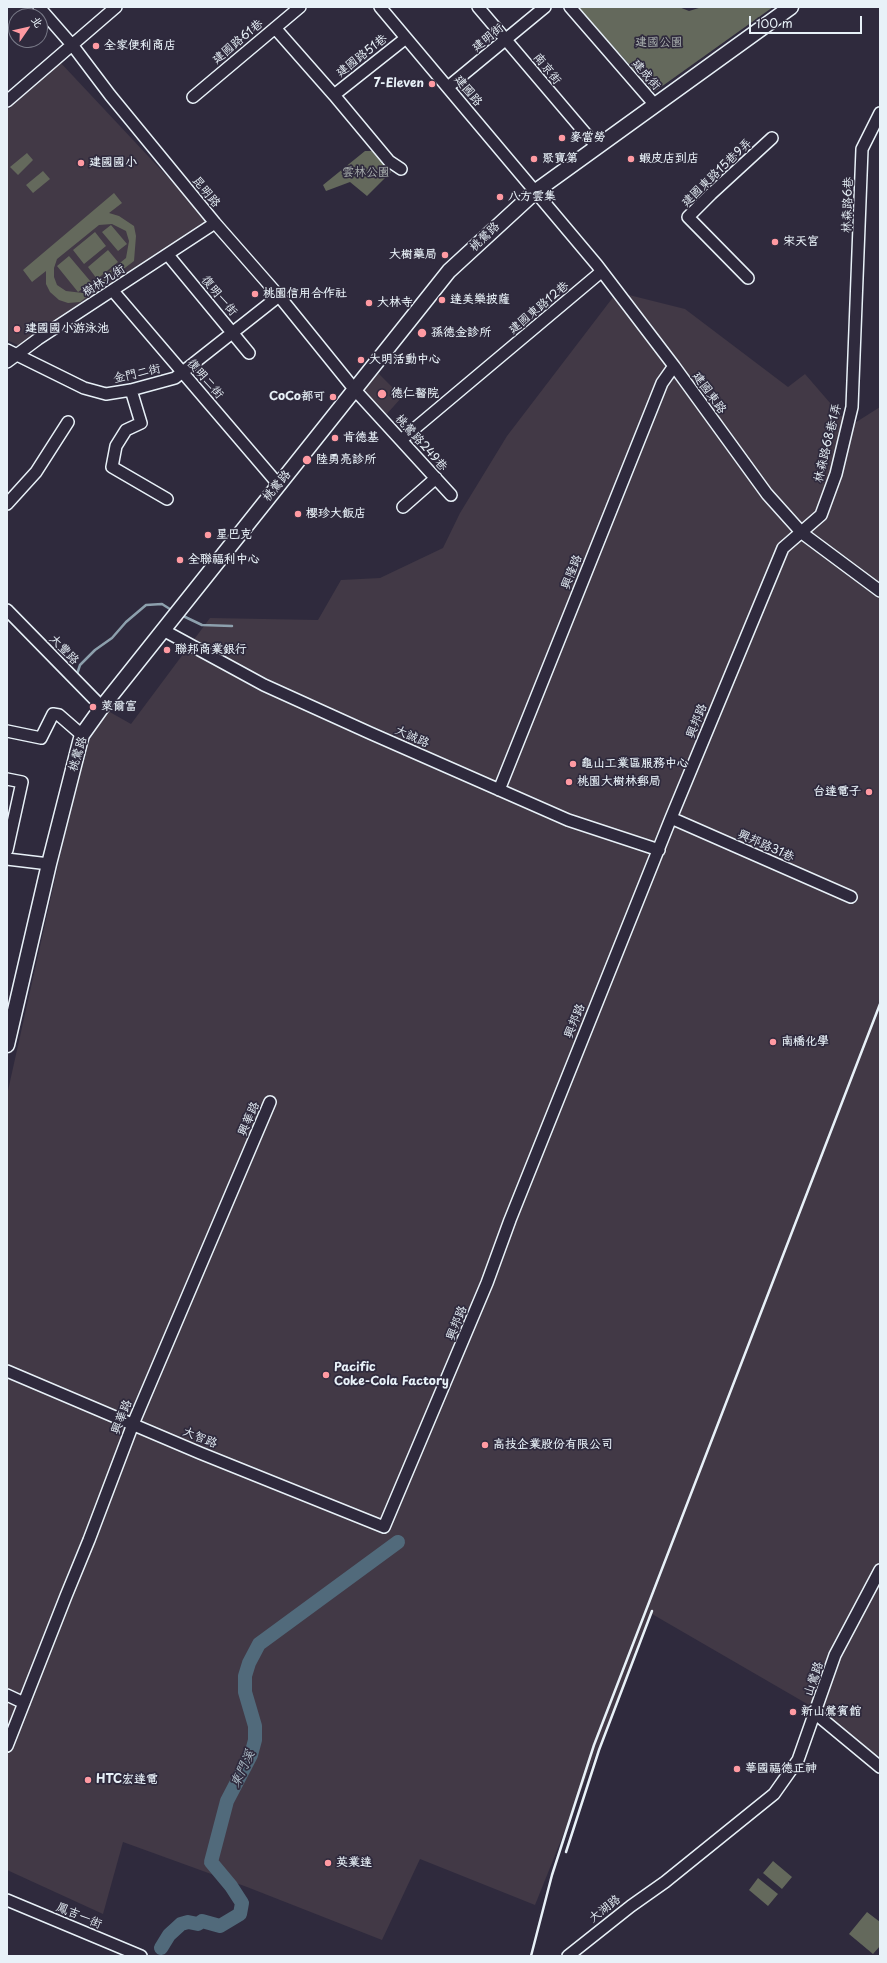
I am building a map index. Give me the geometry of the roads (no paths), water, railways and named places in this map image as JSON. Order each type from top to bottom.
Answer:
[{"type":"main road","name":"桃鶯路","points":[[7,1045],[49,864],[82,735],[102,707],[278,484],[356,390],[391,342],[448,271],[536,191],[791,7]]},
{"type":"street","name":"昆明路","points":[[39,7],[73,46],[110,95],[215,223],[279,296],[356,390]]},
{"type":"street","points":[[7,101],[73,46],[116,7]]},
{"type":"street","name":"建國路61巷","points":[[193,97],[300,7]]},
{"type":"street","name":"建國路","points":[[380,7],[536,191]]},
{"type":"street","name":"南京街","points":[[478,7],[597,147]]},
{"type":"street","name":"建明街","points":[[448,87],[507,40],[545,7]]},
{"type":"street","name":"建成街","points":[[570,7],[655,105]]},
{"type":"street","points":[[275,28],[389,161],[401,169]]},
{"type":"street","name":"建國路51巷","points":[[334,95],[406,38]]},
{"type":"street","name":"林森路6巷","points":[[857,302],[862,149],[880,113]]},
{"type":"street","name":"建國東路15巷9弄","points":[[748,278],[688,217],[772,138]]},
{"type":"street","name":"建國東路","points":[[536,191],[674,366],[767,494],[802,533],[880,591]]},
{"type":"street","name":"樹林九街","points":[[7,362],[12,352],[113,291],[215,223]]},
{"type":"street","name":"復明一街","points":[[168,255],[249,353]]},
{"type":"street","name":"建國東路12巷","points":[[401,440],[601,272]]},
{"type":"street","name":"復明二街","points":[[113,291],[278,484]]},
{"type":"street","name":"金門二街","points":[[12,352],[84,388],[106,394],[130,390],[175,378],[279,296]]},
{"type":"street","name":"林森路68巷1弄","points":[[802,533],[821,515],[836,474],[852,408],[857,302]]},
{"type":"street","name":"興隆路","points":[[499,790],[662,383],[674,366]]},
{"type":"street","points":[[130,390],[141,422],[126,430],[116,446],[112,467],[167,499]]},
{"type":"street","name":"桃鶯路249巷","points":[[356,390],[451,495]]},
{"type":"street","points":[[7,504],[36,472],[68,422]]},
{"type":"street","points":[[402,507],[436,478]]},
{"type":"street","name":"興邦路","points":[[384,1527],[484,1290],[510,1220],[671,818],[783,548],[802,533]]},
{"type":"street","name":"大豐路","points":[[7,610],[102,707]]},
{"type":"street","name":"大誠路","points":[[163,630],[264,685],[499,790],[568,820],[659,850]]},
{"type":"street","points":[[7,732],[41,738],[53,714],[59,715],[82,735]]},
{"type":"street","points":[[7,779],[22,782],[7,850]]},
{"type":"street","name":"興邦路31巷","points":[[671,818],[851,897]]},
{"type":"street","points":[[7,859],[49,864]]},
{"type":"street","name":"興華路","points":[[7,1746],[90,1540],[133,1424],[270,1102]]},
{"type":"street","name":"大智路","points":[[7,1371],[384,1527]]},
{"type":"street","name":"山鶯路","points":[[660,1886],[774,1794],[798,1760],[816,1714],[836,1655],[880,1570]]},
{"type":"street","points":[[7,1695],[24,1703]]},
{"type":"street","points":[[816,1714],[880,1767]]},
{"type":"street","name":"大湖路","points":[[568,1956],[578,1946],[660,1886]]},
{"type":"street","name":"鳳吉一街","points":[[7,1900],[141,1956]]},
{"type":"waterway","points":[[77,674],[80,665],[95,650],[112,638],[126,622],[146,605],[162,604],[173,611]]},
{"type":"waterway","points":[[181,615],[202,625],[232,626]]},
{"type":"waterway","name":"東門溪","points":[[161,1948],[169,1935],[181,1924],[188,1922],[198,1924],[202,1921],[220,1926],[240,1914],[242,1903],[231,1886],[211,1862],[227,1801],[251,1755],[255,1740],[255,1726],[245,1692],[245,1676],[249,1663],[259,1644],[398,1542]]},
{"type":"railway","points":[[531,1956],[552,1875],[594,1745],[880,1004]]},
{"type":"railway","points":[[566,1852],[599,1750],[652,1611]]},
{"type":"place","name":"全家便利商店","points":[[96,46]]},
{"type":"place","name":"7-Eleven","points":[[432,84]]},
{"type":"place","name":"麥當勞","points":[[562,138]]},
{"type":"place","name":"聚寶第","points":[[534,159]]},
{"type":"place","name":"蝦皮店到店","points":[[631,159]]},
{"type":"place","name":"建國國小","points":[[81,163]]},
{"type":"place","name":"八方雲集","points":[[500,197]]},
{"type":"place","name":"宋天宮","points":[[775,242]]},
{"type":"place","name":"大樹藥局","points":[[445,255]]},
{"type":"place","name":"桃園信用合作社","points":[[255,294]]},
{"type":"place","name":"達美樂披薩","points":[[442,300]]},
{"type":"place","name":"大林寺","points":[[369,303]]},
{"type":"place","name":"建國國小游泳池","points":[[17,329]]},
{"type":"place","name":"孫德金診所","points":[[422,333]]},
{"type":"place","name":"大明活動中心","points":[[361,360]]},
{"type":"place","name":"德仁醫院","points":[[382,394]]},
{"type":"place","name":"CoCo都可","points":[[333,397]]},
{"type":"place","name":"肯德基","points":[[335,438]]},
{"type":"place","name":"陸勇亮診所","points":[[307,460]]},
{"type":"place","name":"櫻珍大飯店","points":[[298,514]]},
{"type":"place","name":"星巴克","points":[[208,535]]},
{"type":"place","name":"全聯福利中心","points":[[180,560]]},
{"type":"place","name":"聯邦商業銀行","points":[[167,650]]},
{"type":"place","name":"萊爾富","points":[[93,707]]},
{"type":"place","name":"龜山工業區服務中心","points":[[573,764]]},
{"type":"place","name":"桃園大樹林郵局","points":[[569,782]]},
{"type":"place","name":"台達電子","points":[[869,792]]},
{"type":"place","name":"南橋化學","points":[[773,1042]]},
{"type":"place","name":"Pacific Coke-Cola Factory","points":[[326,1375]]},
{"type":"place","name":"高技企業股份有限公司","points":[[485,1445]]},
{"type":"place","name":"新山鶯賓館","points":[[793,1712]]},
{"type":"place","name":"華國福德正神","points":[[737,1769]]},
{"type":"place","name":"HTC宏達電","points":[[88,1780]]},
{"type":"place","name":"英業達","points":[[328,1863]]},
{"type":"park label","name":"建國公園","points":[[659,43]]},
{"type":"park label","name":"雲林公園","points":[[366,173]]}]
